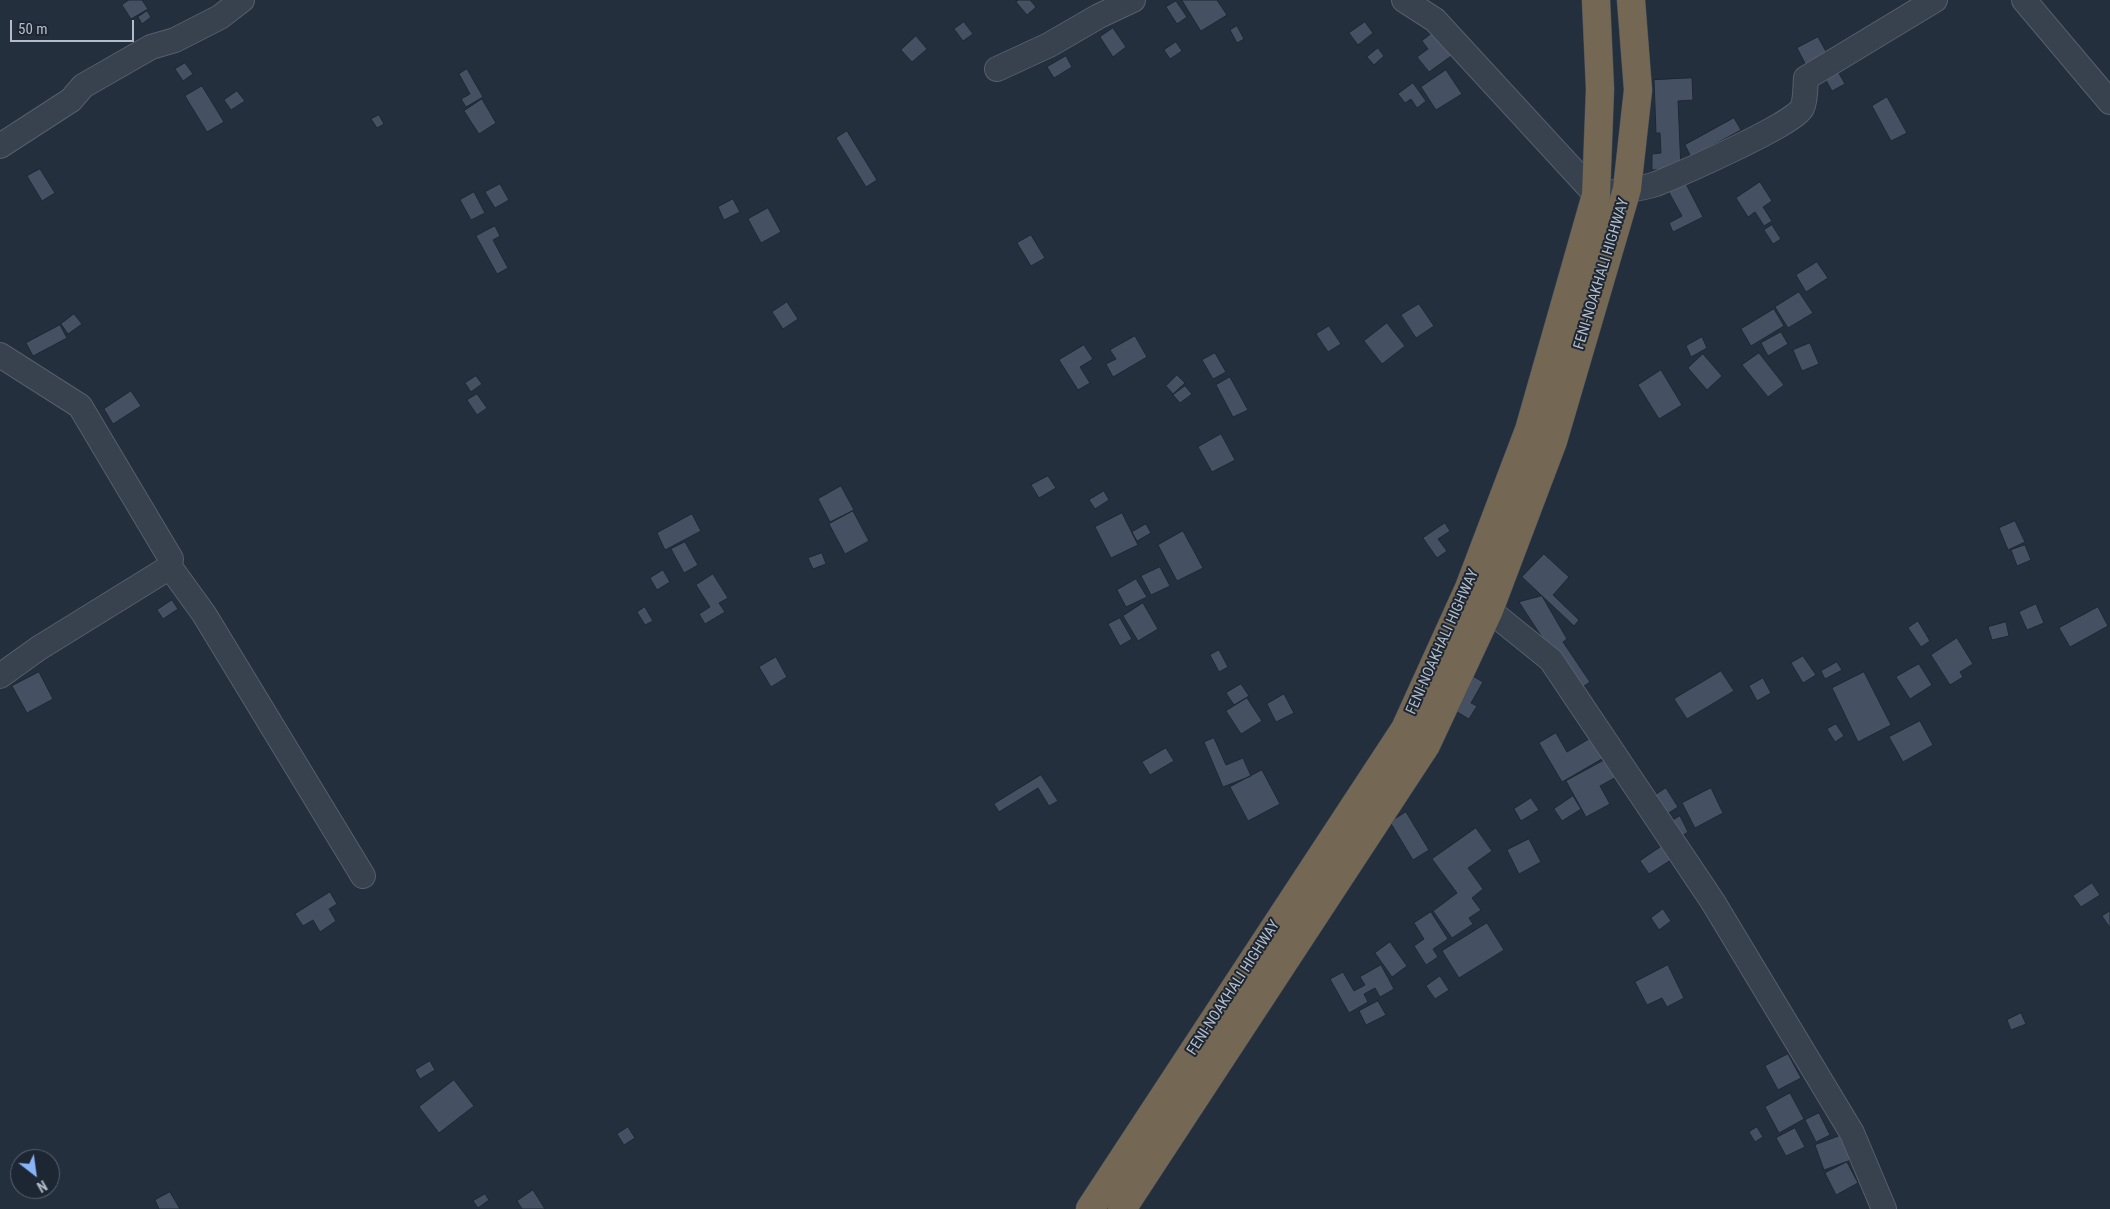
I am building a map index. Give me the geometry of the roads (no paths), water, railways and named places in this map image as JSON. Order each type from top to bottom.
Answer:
[{"type":"highway","name":"FENI-NOAKHALI HIGHWAY","points":[[1090,1209],[1404,729],[1469,588],[1529,430],[1596,195],[1600,89],[1596,0]]},
{"type":"highway","name":"FENI-NOAKHALI HIGHWAY","points":[[1122,1209],[1426,744],[1489,610],[1552,441],[1627,189],[1638,90],[1631,0]]},
{"type":"street","points":[[0,146],[71,100],[84,86],[151,47],[175,40],[220,17],[242,0]]},
{"type":"street","points":[[997,69],[1049,45],[1099,16],[1133,0]]},
{"type":"street","points":[[1404,0],[1435,20],[1596,195],[1654,184],[1737,147],[1796,116],[1802,108],[1806,78],[1934,0]]},
{"type":"street","points":[[2024,0],[2110,102]]},
{"type":"street","points":[[0,355],[80,406],[171,559],[170,567],[204,614],[363,876]]},
{"type":"street","points":[[0,676],[39,648],[170,567]]},
{"type":"street","points":[[1469,588],[1489,610],[1551,660],[1713,902],[1852,1132],[1884,1209]]}]
